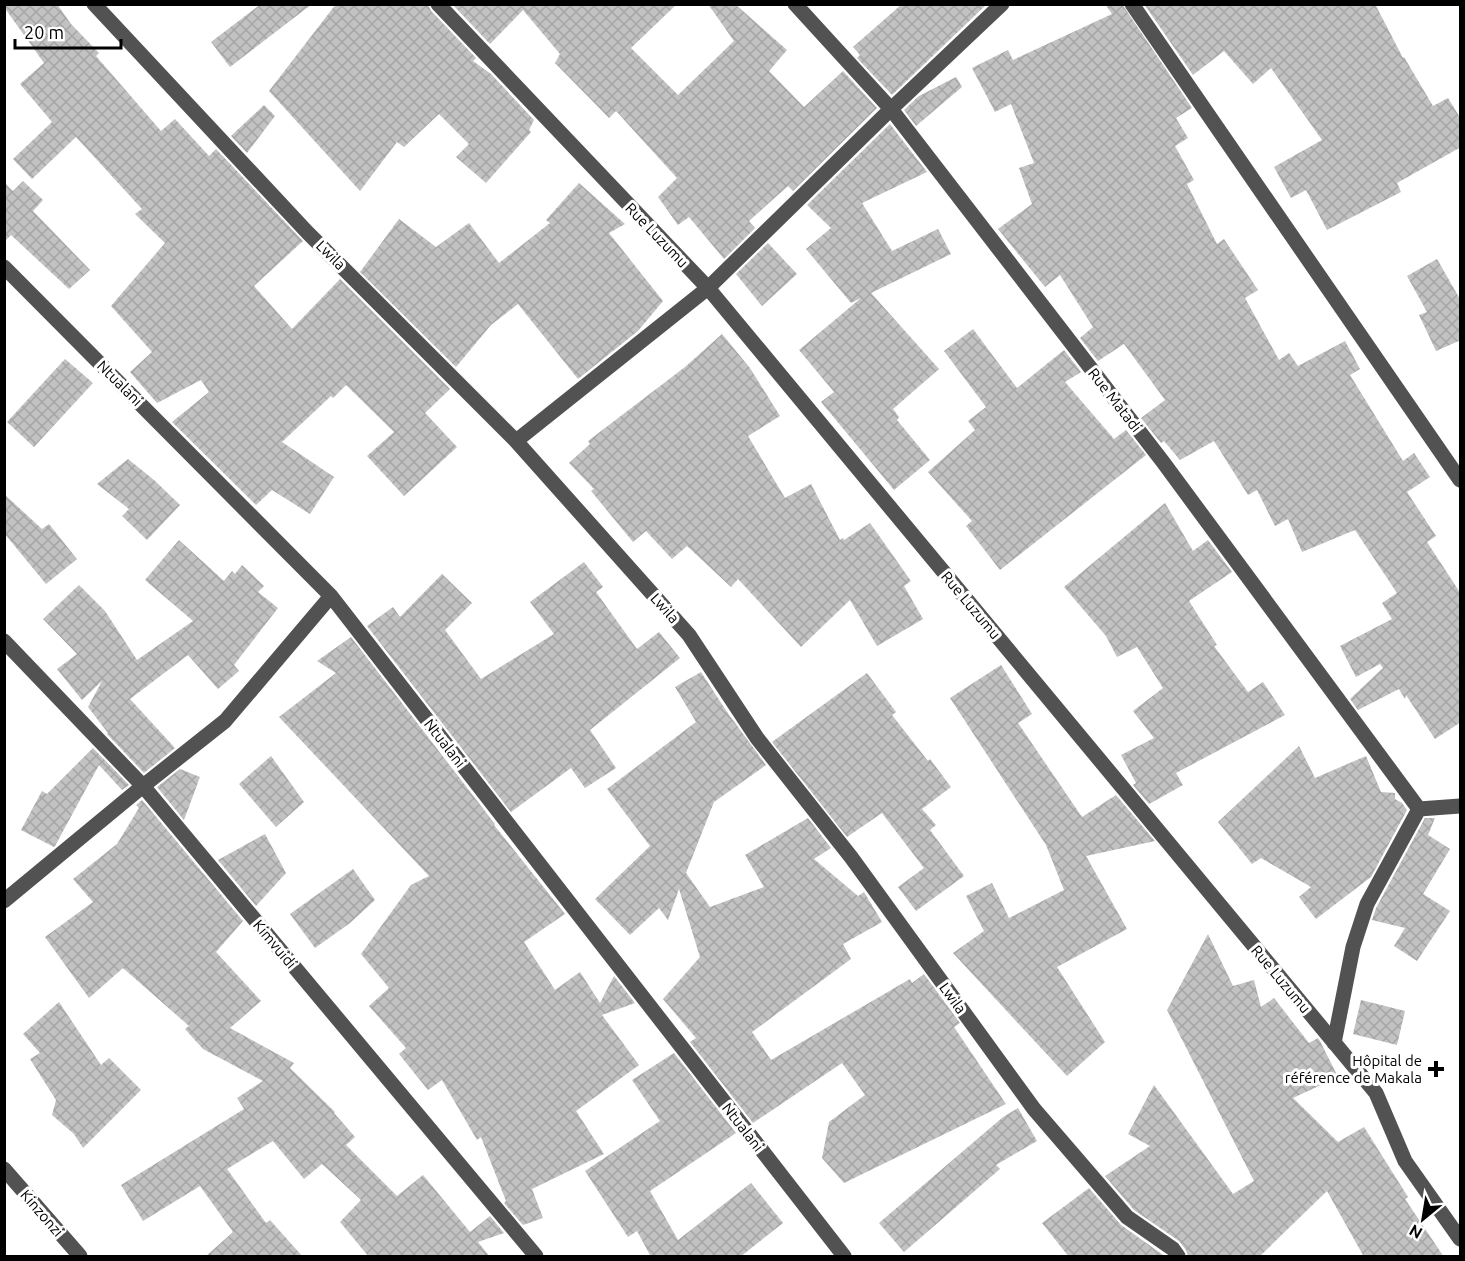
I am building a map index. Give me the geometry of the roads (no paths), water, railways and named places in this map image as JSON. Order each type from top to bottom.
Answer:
[{"type":"street","name":"Lwila","points":[[94,4],[308,232],[516,441],[689,635],[757,738],[850,857],[1034,1109],[1126,1217],[1173,1249],[1178,1257]]},
{"type":"street","name":"Rue Luzumu","points":[[438,4],[708,288],[1376,1093],[1405,1161],[1461,1239]]},
{"type":"street","name":"Rue Matadi","points":[[795,4],[891,109],[1163,462],[1419,809]]},
{"type":"street","points":[[516,441],[708,288],[1002,4]]},
{"type":"street","points":[[1132,4],[1461,480]]},
{"type":"street","name":"Ntualani","points":[[4,267],[331,596],[844,1257]]},
{"type":"street","points":[[4,901],[225,721],[331,596]]},
{"type":"street","name":"Kimvuidi","points":[[4,641],[143,786],[536,1257]]},
{"type":"street","points":[[1334,1043],[1353,947],[1367,903],[1419,809],[1461,806]]},
{"type":"street","name":"Kinzonzi","points":[[4,1169],[80,1257]]},
{"type":"place","name":"Hôpital de référence de Makala","points":[[1436,1069]]}]
